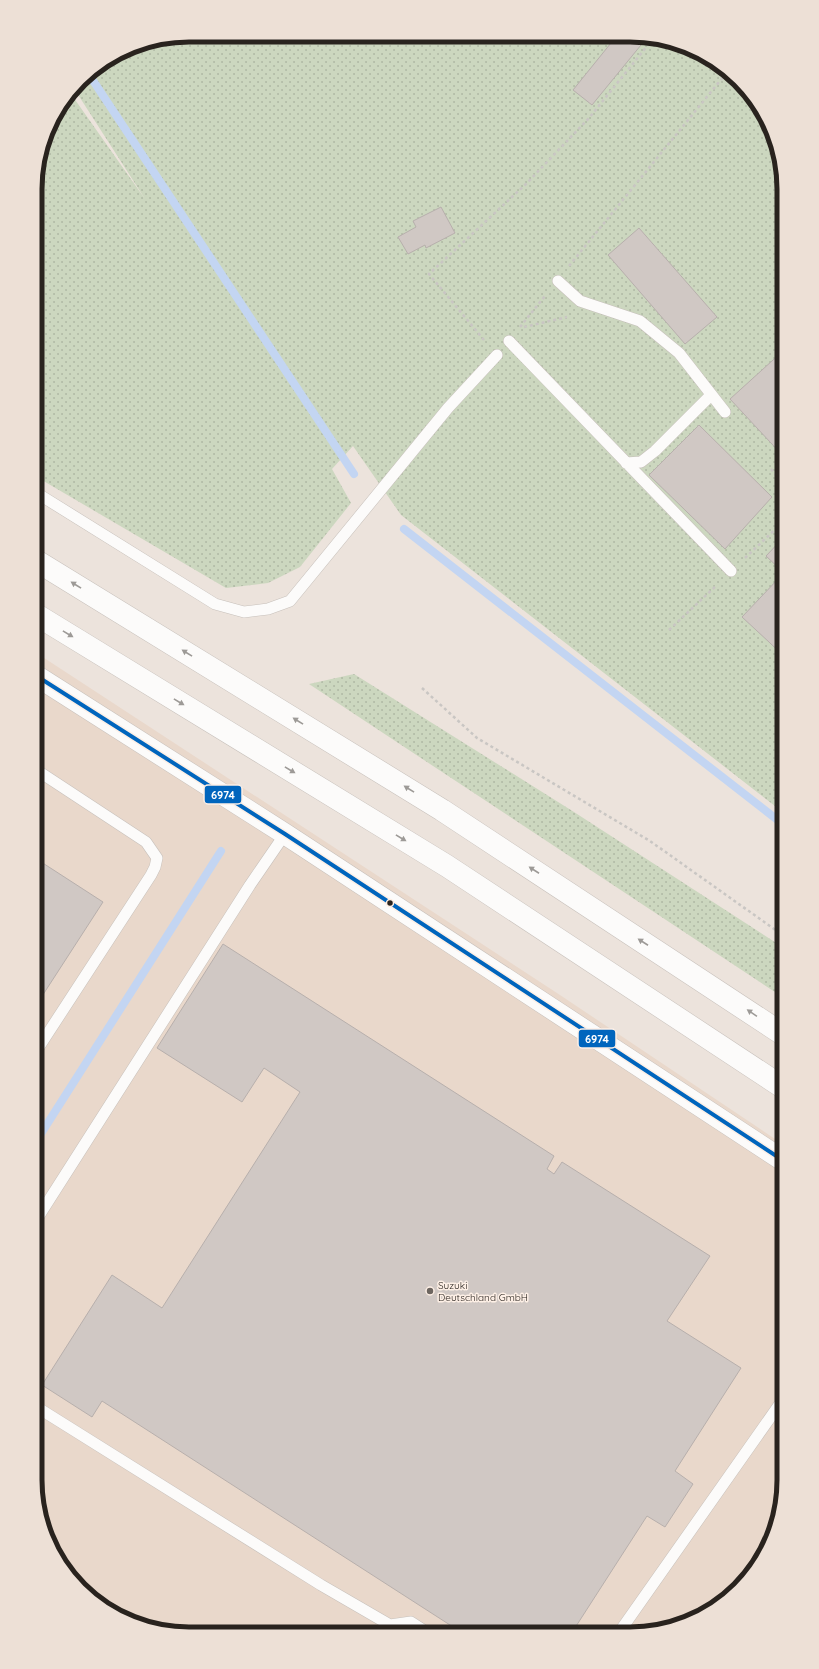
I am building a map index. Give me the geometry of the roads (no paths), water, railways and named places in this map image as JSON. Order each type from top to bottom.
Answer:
[{"type":"highway","points":[[42,564],[442,810],[777,1030]]},
{"type":"highway","points":[[42,618],[447,866],[777,1083]]},
{"type":"street","points":[[42,679],[285,834],[777,1156]]},
{"type":"lane","points":[[558,281],[580,302],[640,321],[679,353],[725,412]]},
{"type":"lane","points":[[509,341],[731,571]]},
{"type":"lane","points":[[42,496],[215,604],[244,612],[268,609],[290,601],[448,408],[497,356]]},
{"type":"lane","points":[[626,463],[641,462],[711,395]]},
{"type":"lane","points":[[42,774],[146,842],[157,858],[151,875],[42,1042]]},
{"type":"lane","points":[[42,1211],[250,885],[285,834]]},
{"type":"lane","points":[[623,1627],[777,1408]]},
{"type":"lane","points":[[42,1410],[321,1585],[390,1625],[411,1622],[419,1627]]},
{"type":"waterway","points":[[92,78],[354,474]]},
{"type":"waterway","points":[[404,529],[777,820]]},
{"type":"waterway","points":[[42,1132],[221,851]]},
{"type":"place","name":"Suzuki Deutschland GmbH","points":[[430,1291]]}]
